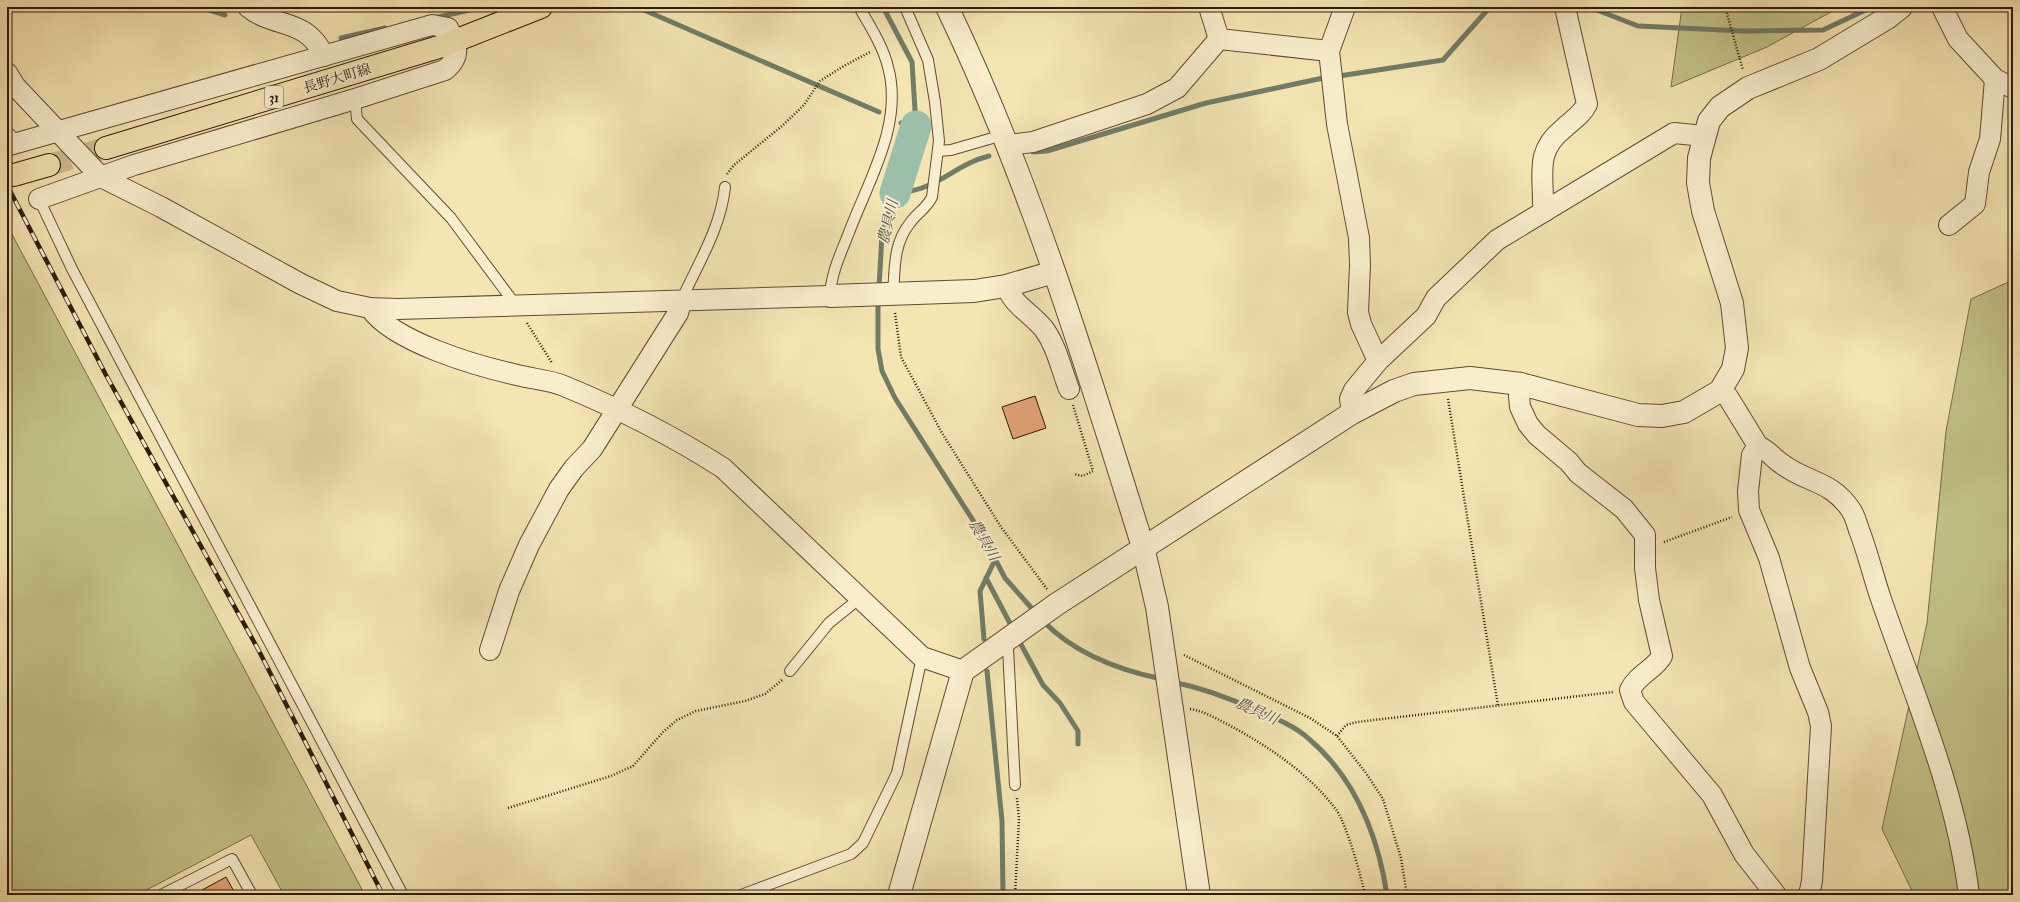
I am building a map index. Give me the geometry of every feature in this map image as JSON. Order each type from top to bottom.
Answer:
[{"type":"main road","name":"長野大町線","points":[[106,148],[434,48],[541,7]]},
{"type":"main road","points":[[14,175],[49,165]]},
{"type":"street","points":[[248,7],[256,14],[287,23],[312,37],[318,43],[324,56]]},
{"type":"street","points":[[946,7],[976,69],[1029,198],[1143,547],[1157,606],[1199,895]]},
{"type":"street","points":[[1209,7],[1219,39]]},
{"type":"street","points":[[1345,7],[1329,51],[1337,124],[1359,238],[1360,265],[1358,312],[1360,324],[1378,361]]},
{"type":"street","points":[[1545,212],[1543,203],[1544,152],[1551,139],[1582,112],[1587,104],[1565,7]]},
{"type":"street","points":[[899,895],[963,671],[1054,606],[1352,413],[1394,391],[1414,384],[1470,378],[1521,384],[1638,414],[1662,416],[1684,412],[1720,391],[1733,369],[1737,348],[1732,303],[1703,211],[1698,183],[1699,158],[1709,121],[1720,107],[1748,88],[1819,59],[1887,18],[1901,7]]},
{"type":"street","points":[[1942,7],[1958,39],[1995,79],[2013,88]]},
{"type":"street","points":[[7,138],[10,145],[432,26],[448,28],[455,40],[456,54],[453,64],[445,70],[355,99],[134,165],[39,199]]},
{"type":"street","points":[[1005,140],[1033,142],[1147,104],[1177,88],[1219,39]]},
{"type":"street","points":[[1219,39],[1329,51]]},
{"type":"street","points":[[7,74],[15,86],[101,177],[161,207],[337,301],[370,308],[958,293],[1006,286],[1054,272]]},
{"type":"street","points":[[1949,225],[1975,204],[1979,172],[1990,138],[1995,79]]},
{"type":"street","points":[[1352,413],[1350,399],[1354,390],[1378,361],[1415,328],[1426,316],[1436,298],[1492,244],[1674,133],[1694,134],[1704,138]]},
{"type":"street","points":[[1006,286],[1011,298],[1034,317],[1052,342],[1069,389]]},
{"type":"street","points":[[490,650],[509,591],[533,538],[559,489],[574,468],[592,449],[678,313],[681,301]]},
{"type":"street","points":[[370,308],[376,317],[388,326],[415,341],[482,367],[562,385],[669,434],[723,468],[922,657],[963,671]]},
{"type":"street","points":[[1521,384],[1519,396],[1520,407],[1528,424],[1536,435],[1569,462],[1578,473],[1624,509],[1645,535],[1649,600],[1662,656],[1658,663],[1638,678],[1630,690],[1634,702],[1712,794],[1744,854],[1776,895]]},
{"type":"street","points":[[1720,391],[1728,397],[1758,446],[1764,448],[1782,465],[1829,487],[1838,494],[1852,511],[1867,549],[1880,598],[1918,699],[1951,800],[1964,854],[1969,895]]},
{"type":"street","points":[[1758,446],[1752,455],[1748,491],[1749,510],[1768,558],[1800,668],[1818,712],[1822,726],[1812,873],[1809,895]]},
{"type":"lane","points":[[835,296],[831,280],[860,203],[884,147],[889,124],[891,81],[881,47],[859,7]]},
{"type":"lane","points":[[889,295],[896,248],[910,222],[929,204],[932,197],[939,141],[935,102],[928,60],[905,7]]},
{"type":"lane","points":[[355,99],[358,119],[450,218],[515,304]]},
{"type":"lane","points":[[938,151],[1005,140]]},
{"type":"lane","points":[[681,301],[717,222],[722,206],[725,186]]},
{"type":"lane","points":[[39,199],[72,269],[403,895]]},
{"type":"lane","points":[[790,671],[829,623],[860,598]]},
{"type":"lane","points":[[1008,639],[1015,785]]},
{"type":"lane","points":[[741,895],[851,854],[863,843],[898,773],[922,657]]},
{"type":"lane","points":[[161,895],[232,859],[252,895]]},
{"type":"path","points":[[1725,7],[1748,88]]},
{"type":"path","points":[[725,186],[728,171],[782,126],[804,105],[820,81],[842,67],[881,47]]},
{"type":"path","points":[[889,295],[901,357],[942,433],[1001,527],[1054,606]]},
{"type":"path","points":[[515,304],[558,374],[562,385]]},
{"type":"path","points":[[1445,381],[1498,706]]},
{"type":"path","points":[[1069,389],[1093,471],[1083,476],[1074,474]]},
{"type":"path","points":[[1645,549],[1749,510]]},
{"type":"path","points":[[1164,657],[1184,655],[1225,676],[1257,690],[1310,718],[1337,736],[1366,773],[1383,799],[1401,858],[1407,895]]},
{"type":"path","points":[[508,808],[611,776],[633,766],[663,732],[677,720],[696,711],[765,694],[778,685],[790,671]]},
{"type":"path","points":[[1337,736],[1346,725],[1357,722],[1630,690]]},
{"type":"path","points":[[1171,702],[1201,710],[1245,734],[1282,757],[1314,785],[1338,812],[1351,845],[1365,895]]},
{"type":"path","points":[[1014,895],[1019,819],[1015,785]]},
{"type":"green space","points":[[1682,7],[1840,7],[1767,47],[1671,87]]},
{"type":"green space","points":[[7,225],[365,895],[284,895],[251,835],[137,895],[7,895]]},
{"type":"green space","points":[[2013,280],[2013,895],[1914,895],[1882,829],[1927,623],[1946,431],[1971,299]]},
{"type":"building","points":[[1035,396],[1046,428],[1013,439],[1002,407]]},
{"type":"building","points":[[226,877],[236,895],[193,895]]},
{"type":"waterway","points":[[200,7],[225,15]]},
{"type":"waterway","points":[[434,18],[483,7]]},
{"type":"waterway","points":[[637,7],[879,112]]},
{"type":"waterway","name":"農具川","points":[[883,7],[912,62],[916,126],[901,123]]},
{"type":"waterway","points":[[1339,76],[1443,60],[1490,7]]},
{"type":"waterway","points":[[1589,7],[1638,26],[1744,31],[1823,30],[1872,7]]},
{"type":"waterway","points":[[341,38],[385,28]]},
{"type":"waterway","points":[[1033,152],[1047,151],[1206,103],[1323,78]]},
{"type":"waterway","name":"農具川","points":[[895,193],[916,126]]},
{"type":"waterway","name":"農具川","points":[[879,288],[882,234],[895,193],[923,188],[965,165],[989,156]]},
{"type":"waterway","name":"農具川","points":[[878,298],[878,349],[882,371],[895,398],[983,536],[1005,578],[1035,612]]},
{"type":"waterway","points":[[984,639],[980,591],[995,560]]},
{"type":"waterway","points":[[986,578],[1013,629]]},
{"type":"waterway","name":"農具川","points":[[1043,621],[1055,633],[1069,643],[1098,659],[1129,671],[1162,679]]},
{"type":"waterway","points":[[1017,637],[1043,685],[1060,703],[1078,731],[1078,744]]},
{"type":"waterway","points":[[987,671],[1002,821],[1003,895]]},
{"type":"waterway","name":"農具川","points":[[1173,682],[1224,697],[1282,722],[1297,730],[1309,739],[1340,772],[1352,790],[1371,830],[1378,851],[1387,895]]},
{"type":"tunnel","points":[[49,165],[106,148]]},
{"type":"railway","points":[[7,185],[106,375],[258,649],[383,895]]}]
